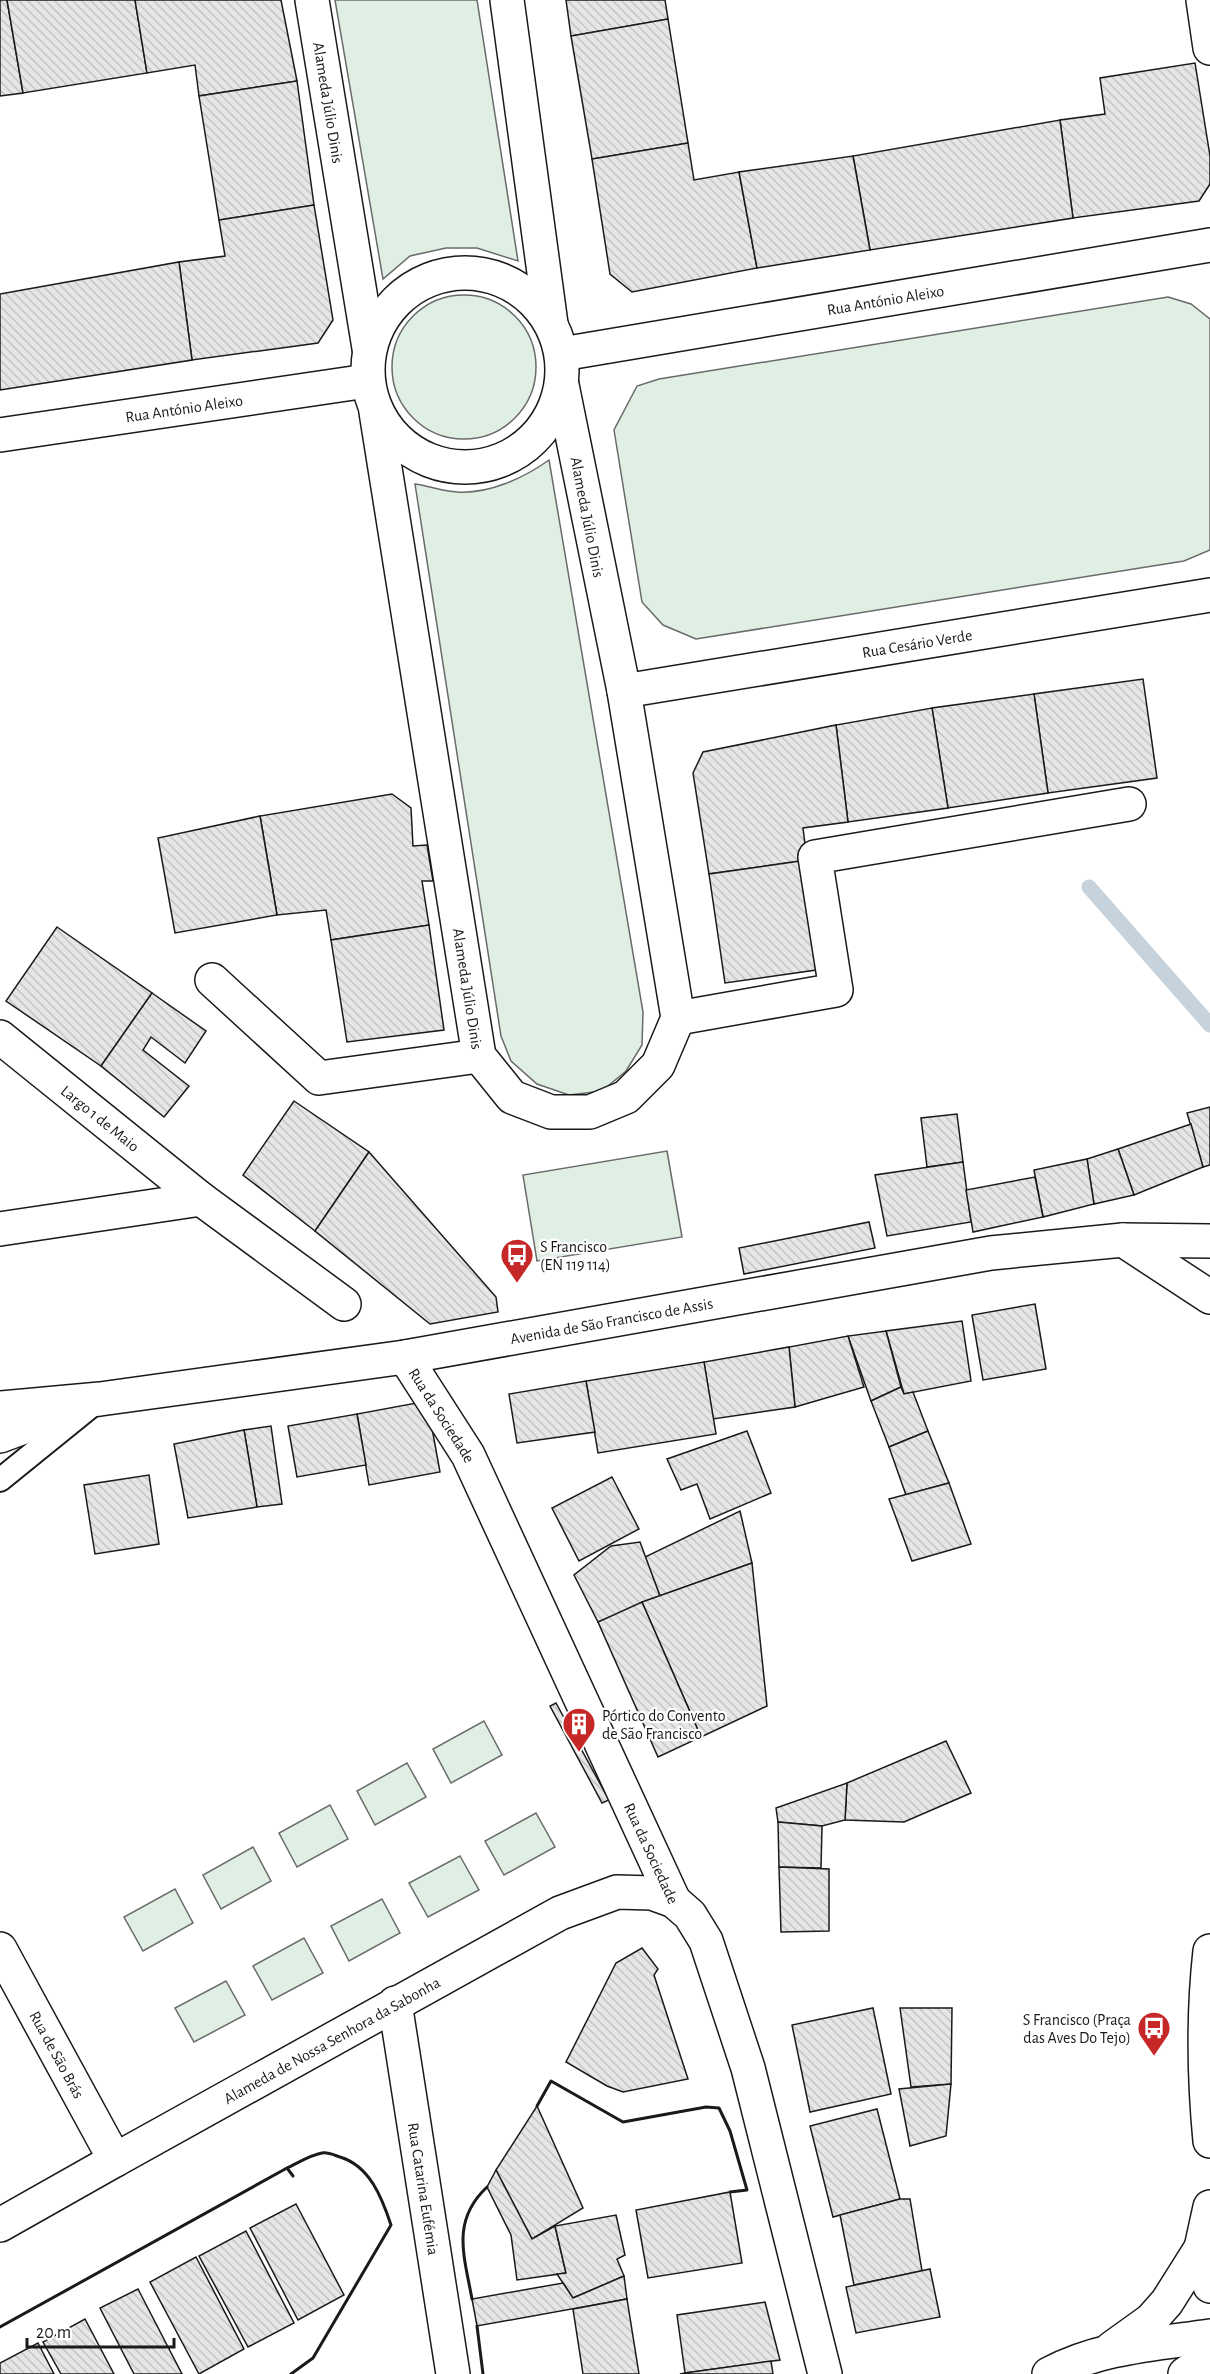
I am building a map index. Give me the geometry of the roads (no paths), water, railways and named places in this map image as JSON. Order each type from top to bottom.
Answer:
[{"type":"street","name":"Alameda Júlio Dinis","points":[[312,0],[369,348],[371,397],[480,1056],[512,1097],[551,1112],[590,1112],[626,1097],[658,1065],[678,1017],[624,692],[558,355],[507,0]]},
{"type":"street","points":[[1203,0],[1210,48]]},
{"type":"street","name":"Rua António Aleixo","points":[[558,355],[1210,244]]},
{"type":"street","name":"Alameda Júlio Dinis","points":[[369,348],[382,317],[405,292],[434,276],[468,272],[501,278],[529,296],[558,355],[552,415],[534,440],[508,458],[479,467],[447,467],[418,456],[393,437],[371,397]]},
{"type":"street","name":"Rua António Aleixo","points":[[0,435],[371,397]]},
{"type":"street","name":"Rua Cesário Verde","points":[[624,692],[1210,595]]},
{"type":"street","points":[[678,1017],[836,990],[814,857],[1129,804]]},
{"type":"street","points":[[212,980],[319,1078],[480,1056]]},
{"type":"street","name":"Largo 1 de Maio","points":[[0,1037],[201,1199],[344,1304]]},
{"type":"street","points":[[0,1229],[201,1199]]},
{"type":"street","points":[[1123,1240],[1210,1297]]},
{"type":"street","name":"Avenida de São Francisco de Assis","points":[[0,1408],[100,1399],[405,1357],[992,1253],[1123,1240],[1210,1241]]},
{"type":"street","name":"Rua da Sociedade","points":[[405,1357],[468,1455],[674,1901],[690,1915],[706,1941],[748,2068],[825,2374]]},
{"type":"street","name":"Avenida de São Francisco de Assis","points":[[0,1436],[100,1399]]},
{"type":"street","name":"Alameda de Nossa Senhora da Sabonha","points":[[0,2225],[560,1913],[617,1892],[652,1893],[674,1901]]},
{"type":"street","name":"Rua de São Brás","points":[[0,1949],[114,2160]]},
{"type":"street","points":[[1210,1951],[1205,2056],[1210,2141]]},
{"type":"street","name":"Rua Catarina Eufémia","points":[[395,2003],[453,2374]]},
{"type":"street","points":[[1108,2350],[1151,2320],[1184,2279],[1201,2248],[1210,2207]]},
{"type":"street","points":[[1201,2248],[1210,2286]]},
{"type":"street","points":[[1049,2374],[1065,2365],[1108,2350],[1210,2336]]},
{"type":"street","points":[[1185,2374],[1210,2355]]},
{"type":"lane","points":[[0,1480],[100,1399]]},
{"type":"waterway","points":[[1089,887],[1210,1025]]},
{"type":"place","name":"S Francisco (EN 119 114)","points":[[517,1284]]},
{"type":"place","name":"Pórtico do Convento de São Francisco","points":[[579,1753]]},
{"type":"place","name":"S Francisco (Praça das Aves Do Tejo)","points":[[1154,2057]]}]
